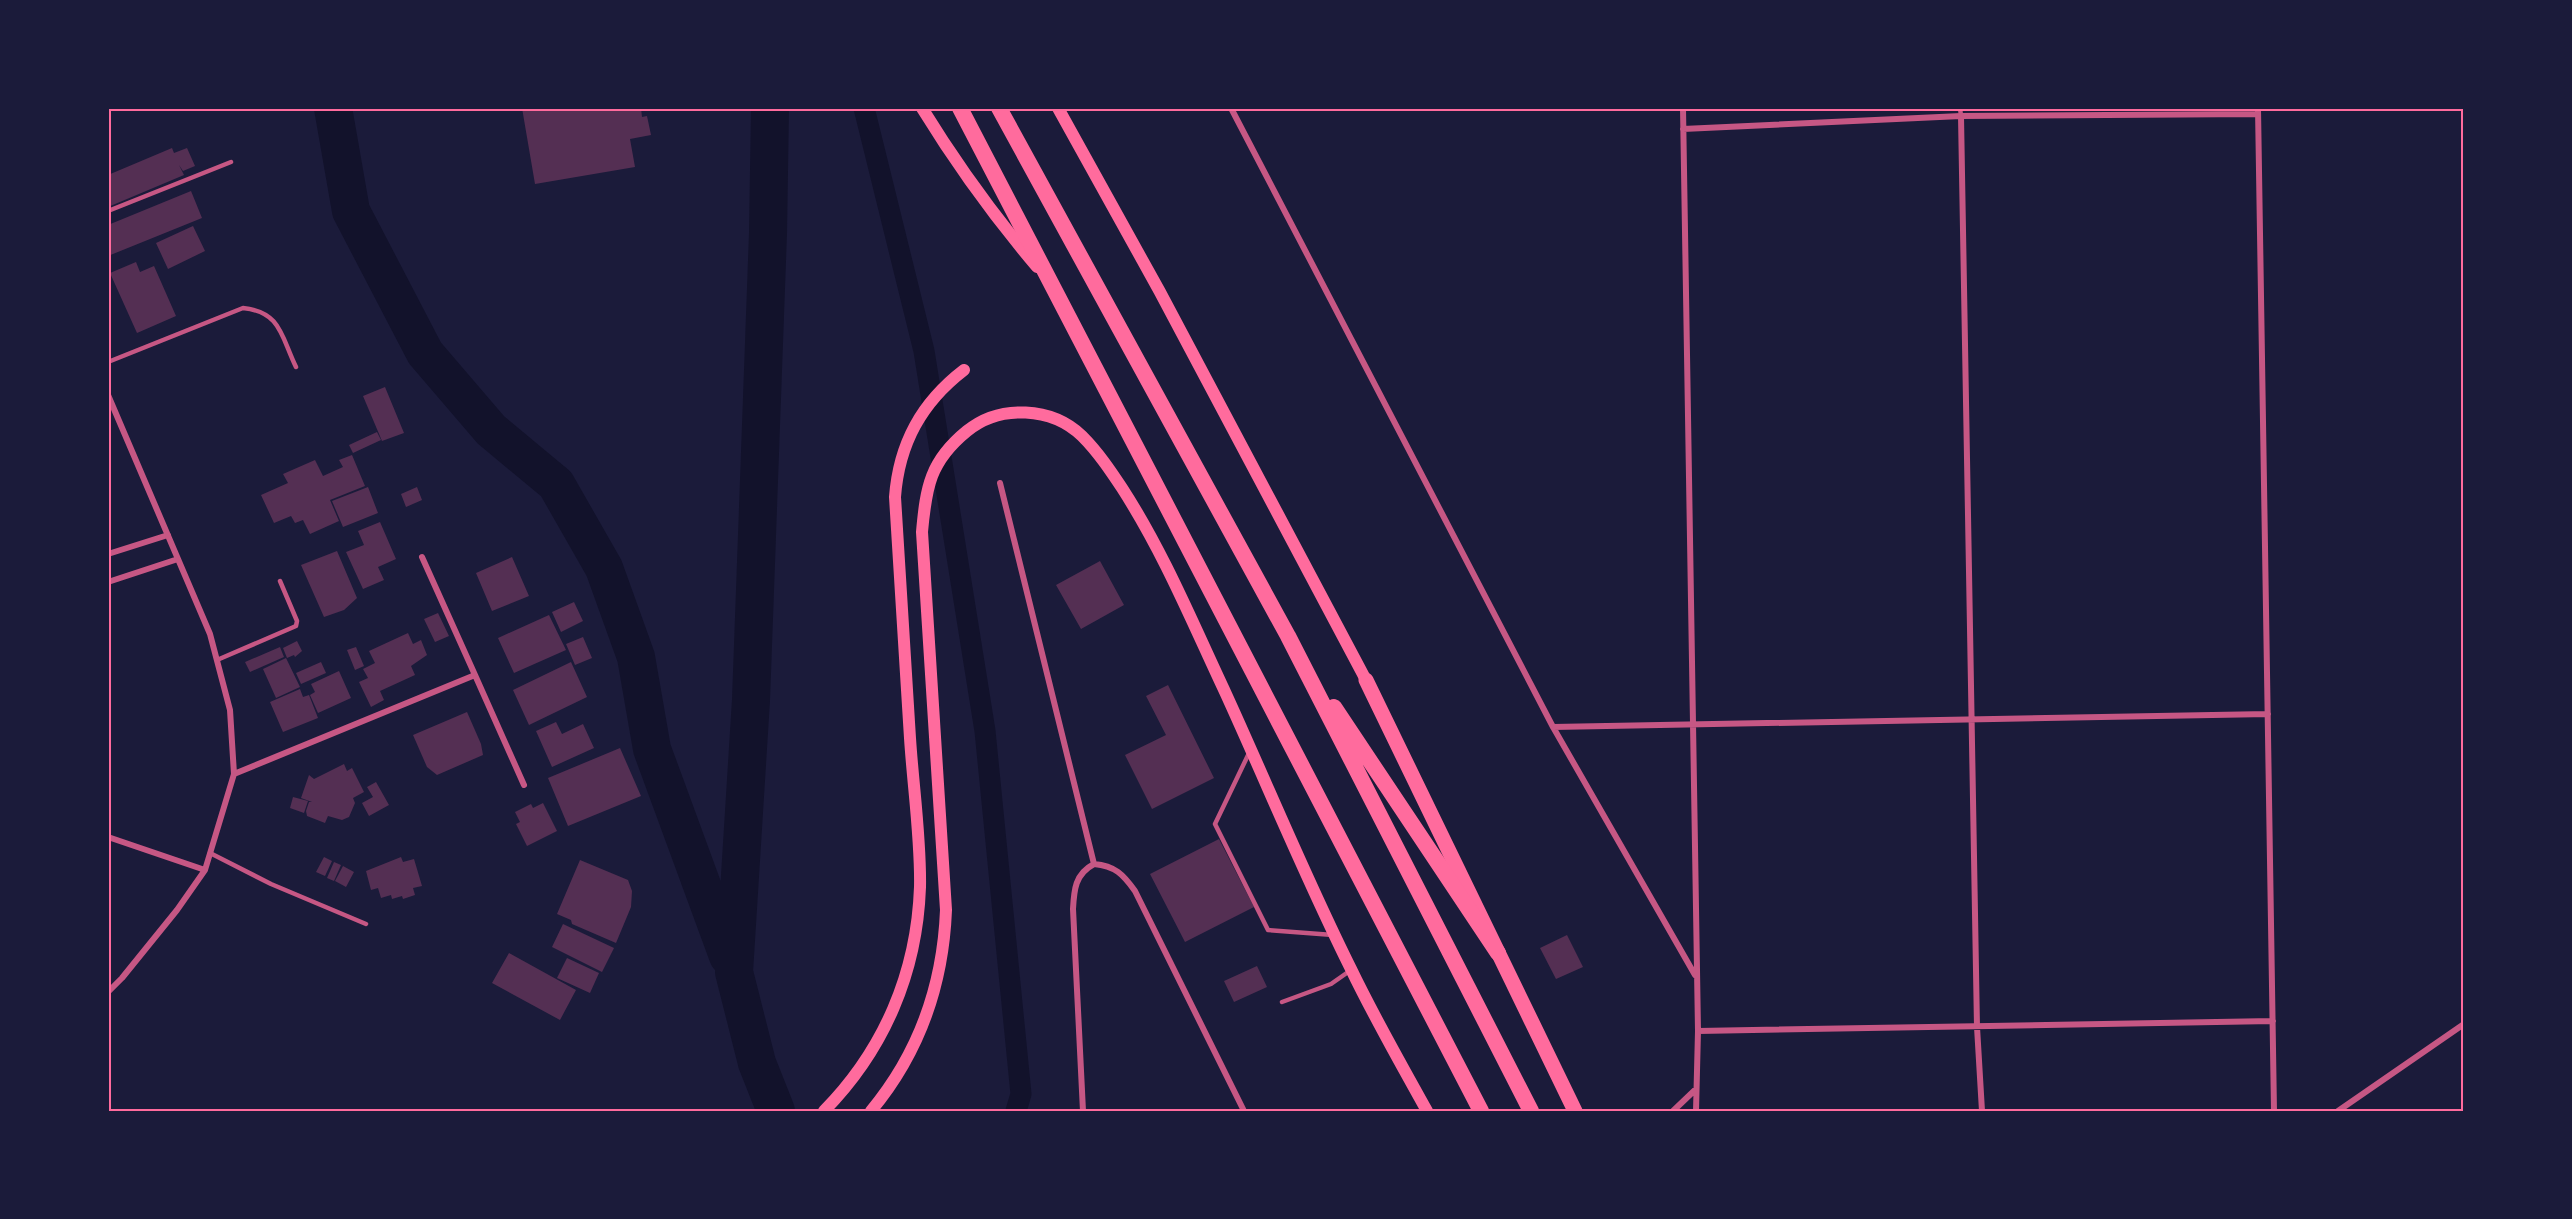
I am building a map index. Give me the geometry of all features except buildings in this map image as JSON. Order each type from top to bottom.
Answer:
[{"type":"highway","points":[[960,108],[1481,1111]]},
{"type":"highway","points":[[999,108],[1288,636],[1531,1111]]},
{"type":"highway","points":[[1288,636],[1498,953]]},
{"type":"main road","points":[[922,108],[956,164],[988,209],[1054,287]]},
{"type":"main road","points":[[1058,108],[1160,292],[1366,680],[1575,1111]]},
{"type":"main road","points":[[824,1111],[850,1084],[887,1025],[902,990],[912,954],[920,887],[895,497],[902,452],[921,414],[938,391],[964,370]]},
{"type":"main road","points":[[871,1111],[896,1079],[919,1038],[939,976],[945,943],[946,910],[922,532],[926,492],[936,464],[960,437],[993,417],[1020,412],[1048,416],[1082,436],[1102,458],[1151,533],[1351,970],[1427,1111]]},
{"type":"main road","points":[[1352,658],[1366,680]]},
{"type":"street","points":[[1231,108],[1553,727],[1695,975]]},
{"type":"street","points":[[1683,108],[1695,975],[1698,1031],[1696,1111]]},
{"type":"street","points":[[1683,129],[1960,116],[2257,111],[2274,1111]]},
{"type":"street","points":[[1960,116],[1977,1027],[1982,1111]]},
{"type":"street","points":[[108,395],[210,634],[231,710],[234,774],[205,870],[170,918],[108,992]]},
{"type":"street","points":[[1000,483],[1094,864]]},
{"type":"street","points":[[108,554],[168,535]]},
{"type":"street","points":[[422,557],[524,785]]},
{"type":"street","points":[[108,582],[178,559]]},
{"type":"street","points":[[234,774],[475,675]]},
{"type":"street","points":[[1553,727],[2268,714]]},
{"type":"street","points":[[108,837],[205,870]]},
{"type":"street","points":[[1083,1111],[1073,909],[1076,880],[1094,864],[1111,866],[1120,872],[1135,891],[1244,1111]]},
{"type":"street","points":[[1698,1031],[2273,1021]]},
{"type":"street","points":[[2338,1111],[2464,1024]]},
{"type":"street","points":[[1673,1111],[1696,1089]]},
{"type":"lane","points":[[1960,108],[1960,116]]},
{"type":"lane","points":[[108,211],[231,162]]},
{"type":"lane","points":[[108,362],[243,308],[261,310],[274,320],[296,367]]},
{"type":"lane","points":[[217,660],[296,626],[297,621],[280,581]]},
{"type":"lane","points":[[1251,749],[1215,824],[1268,930],[1335,936]]},
{"type":"lane","points":[[210,853],[271,884],[366,924]]},
{"type":"lane","points":[[1282,1002],[1331,984],[1351,970]]},
{"type":"waterway","points":[[333,108],[351,211],[425,353],[491,430],[556,484],[604,568],[636,657],[652,749],[728,956]]},
{"type":"waterway","points":[[770,108],[768,233],[751,700],[734,972],[757,1063],[776,1111]]},
{"type":"waterway","points":[[864,108],[924,351],[985,731],[1021,1094],[1016,1111]]}]
